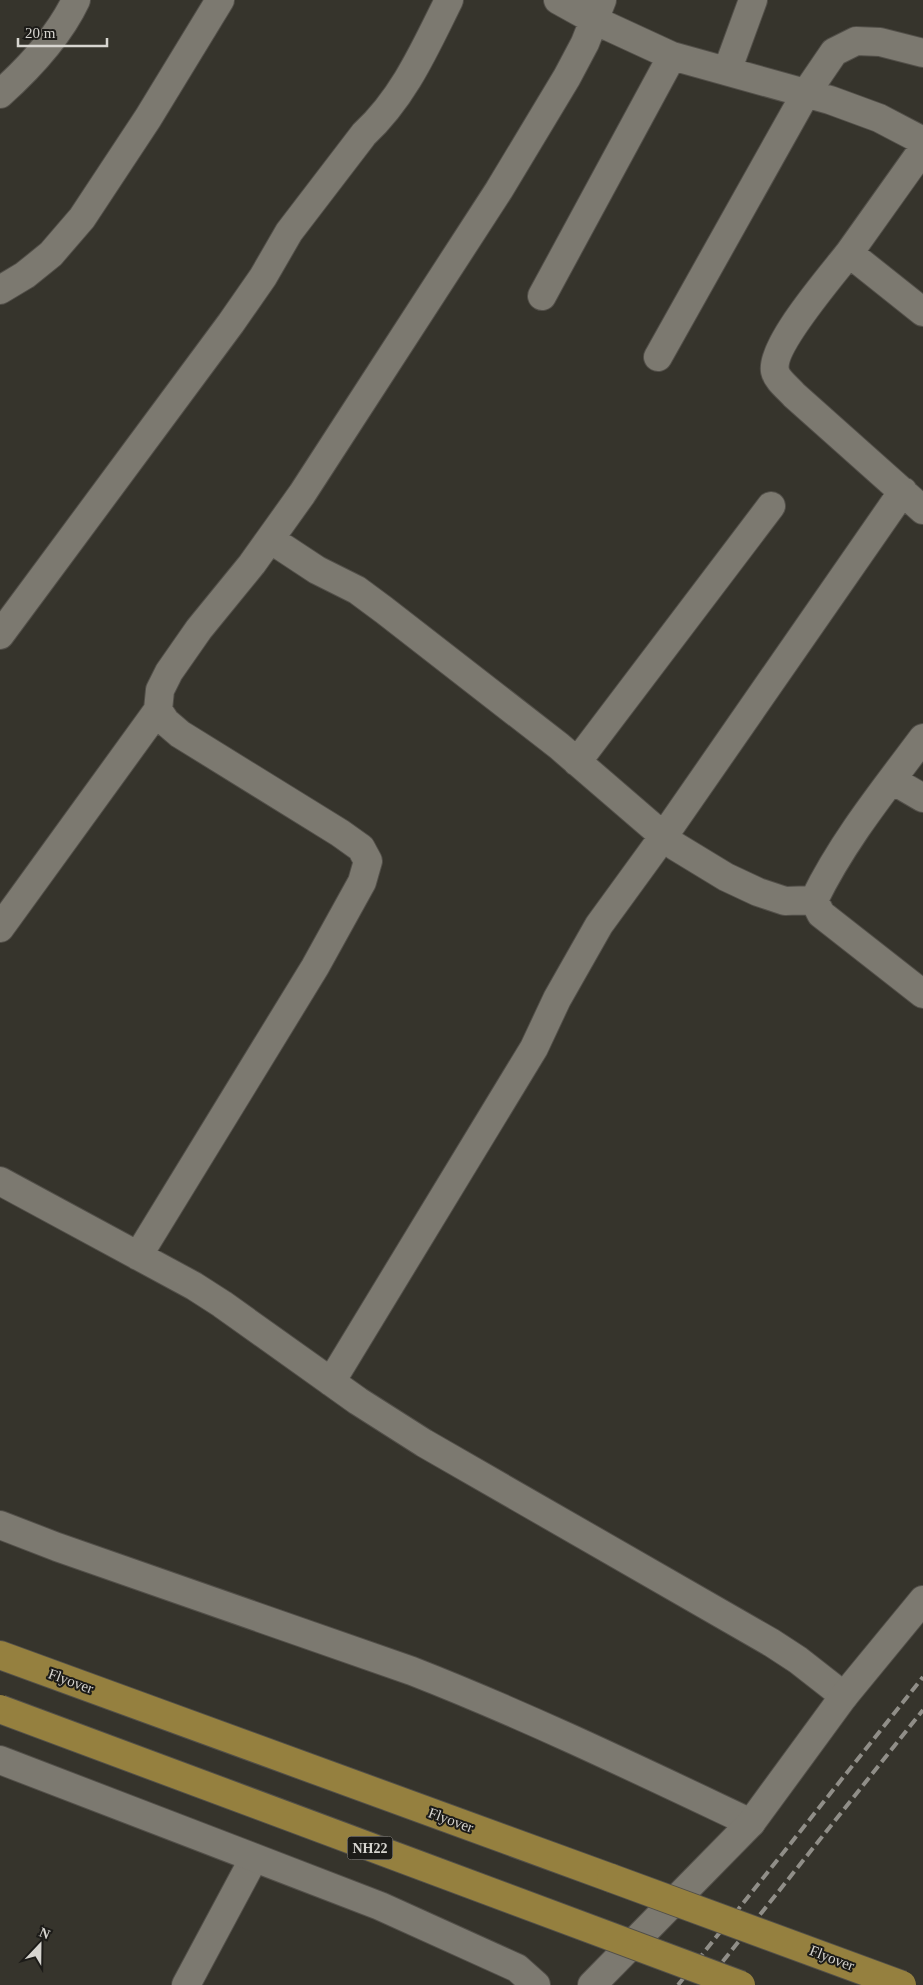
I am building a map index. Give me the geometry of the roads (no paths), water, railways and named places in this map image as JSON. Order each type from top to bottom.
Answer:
[{"type":"highway","name":"Flyover","points":[[0,1655],[902,1985]]},
{"type":"highway","name":"NH22","points":[[0,1709],[741,1985]]},
{"type":"street","points":[[0,94],[15,81],[53,38],[76,0]]},
{"type":"street","points":[[0,290],[25,275],[51,254],[82,218],[148,118],[220,0]]},
{"type":"street","points":[[0,635],[231,323],[263,277],[289,232],[364,134],[379,120],[403,90],[449,0]]},
{"type":"street","points":[[558,0],[598,10],[672,56],[806,93],[879,118],[923,141]]},
{"type":"street","points":[[727,71],[753,0]]},
{"type":"street","points":[[0,928],[158,710],[160,690],[169,672],[199,629],[252,564],[302,494],[499,190],[567,77],[598,10]]},
{"type":"street","points":[[658,357],[806,93],[834,52],[856,41],[880,42],[923,53]]},
{"type":"street","points":[[542,296],[672,56]]},
{"type":"street","points":[[923,149],[797,321],[779,348],[774,363],[775,374],[794,394],[923,510]]},
{"type":"street","points":[[848,253],[923,312]]},
{"type":"street","points":[[331,1382],[534,1048],[557,999],[599,925],[664,837],[903,491]]},
{"type":"street","points":[[577,762],[771,506]]},
{"type":"street","points":[[270,539],[317,570],[357,590],[384,610],[577,762],[675,846],[726,878],[758,892],[785,901],[814,900]]},
{"type":"street","points":[[138,1256],[315,967],[362,882],[368,861],[361,848],[340,833],[180,734],[166,722],[158,710]]},
{"type":"street","points":[[814,900],[827,873],[923,738]]},
{"type":"street","points":[[892,780],[923,798]]},
{"type":"street","points":[[814,900],[821,914],[923,994]]},
{"type":"street","points":[[0,1181],[194,1286],[331,1382],[424,1443],[778,1647],[844,1696]]},
{"type":"street","points":[[0,1525],[444,1683],[622,1761],[751,1823]]},
{"type":"street","points":[[592,1985],[751,1823],[844,1696],[923,1600]]},
{"type":"street","points":[[0,1760],[397,1914],[517,1968],[536,1985]]},
{"type":"street","points":[[186,1985],[254,1858]]},
{"type":"railway","points":[[678,1985],[923,1677]]},
{"type":"railway","points":[[704,1985],[923,1710]]}]
